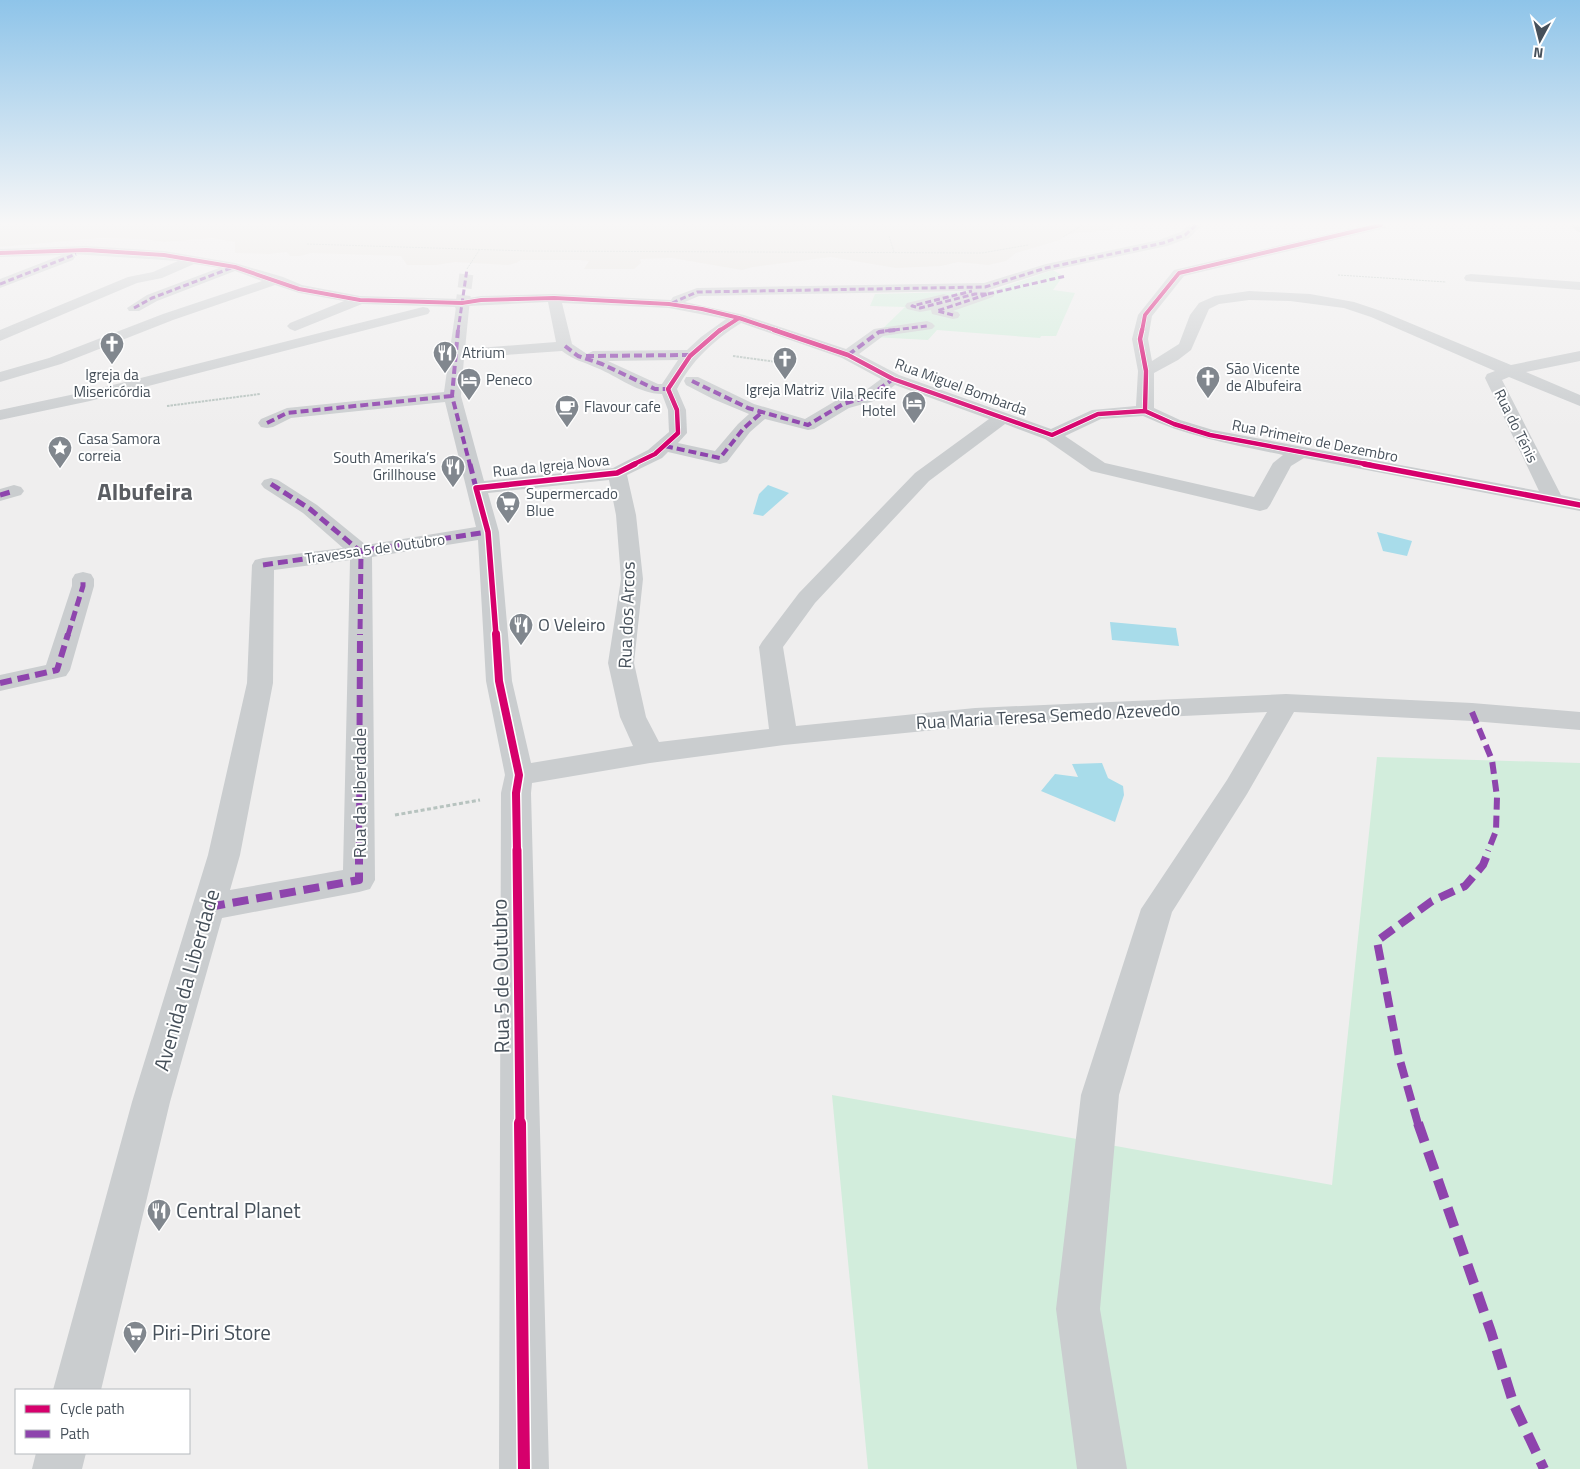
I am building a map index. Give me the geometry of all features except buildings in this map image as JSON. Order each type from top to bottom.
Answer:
[{"type":"street","points":[[0,336],[101,294]]},
{"type":"street","points":[[134,308],[164,294]]},
{"type":"street","points":[[0,377],[55,361],[168,317],[239,294]]},
{"type":"street","points":[[324,294],[360,300],[462,306]]},
{"type":"street","points":[[669,304],[693,294]]},
{"type":"street","points":[[953,315],[937,311],[981,294]]},
{"type":"street","points":[[1146,411],[1146,371],[1140,339],[1145,315],[1162,294]]},
{"type":"street","points":[[1146,371],[1185,348],[1197,316],[1204,306],[1218,299],[1256,295],[1301,297],[1341,303],[1376,314],[1580,402]]},
{"type":"street","points":[[554,298],[565,346],[578,356],[602,364],[655,389],[668,389],[678,369],[691,355],[709,337],[739,318]]},
{"type":"street","name":"Rua Miguel Bombarda","points":[[462,306],[482,300],[554,298],[669,304],[739,318],[848,354],[893,379],[1052,436],[1098,467],[1260,505],[1282,463],[1299,453]]},
{"type":"street","points":[[295,326],[360,300]]},
{"type":"street","points":[[0,415],[90,396],[413,314],[462,306]]},
{"type":"street","name":"Rua 5 de Outubro","points":[[462,306],[452,396],[488,532],[499,681],[517,784],[524,1469]]},
{"type":"street","points":[[848,354],[879,332],[927,326]]},
{"type":"street","points":[[456,354],[565,346]]},
{"type":"street","points":[[578,356],[691,355]]},
{"type":"street","name":"Rua do Ténis","points":[[1553,500],[1493,378],[1508,371],[1580,356]]},
{"type":"street","points":[[692,381],[717,395],[774,418],[808,425],[843,404],[868,397],[893,379]]},
{"type":"street","name":"Rua da Igreja Nova","points":[[476,488],[617,473],[655,454],[678,433],[677,410],[668,389]]},
{"type":"street","points":[[267,423],[286,413],[452,396]]},
{"type":"street","name":"Rua Primeiro de Dezembro","points":[[1052,436],[1098,414],[1146,411],[1174,424],[1210,435],[1580,506]]},
{"type":"street","points":[[665,446],[720,458],[744,428],[761,412]]},
{"type":"street","points":[[784,736],[771,647],[807,598],[922,477],[1003,417]]},
{"type":"street","name":"Rua dos Arcos","points":[[617,473],[626,515],[632,580],[621,663],[633,717],[650,753]]},
{"type":"street","points":[[271,484],[310,509],[361,552]]},
{"type":"street","name":"Travessa 5 de Outubro","points":[[263,564],[361,552],[488,532]]},
{"type":"street","name":"Rua da Liberdade","points":[[209,907],[359,880],[361,552]]},
{"type":"street","name":"Avenida da Liberdade","points":[[77,1389],[151,1102],[224,855],[260,683],[263,564]]},
{"type":"street","points":[[0,683],[57,670],[83,586],[82,579]]},
{"type":"street","points":[[1102,1469],[1078,1309],[1100,1095],[1157,909],[1237,788],[1286,704]]},
{"type":"street","name":"Rua Maria Teresa Semedo Azevedo","points":[[517,784],[650,753],[784,736],[975,716],[1286,704],[1472,712],[1580,722]]},
{"type":"street","points":[[57,1469],[61,1454]]},
{"type":"path","points":[[158,407],[264,394]]},
{"type":"path","points":[[360,821],[517,784]]},
{"type":"green space","points":[[875,294],[1075,294],[1056,336],[1041,336],[1040,338],[937,330],[928,340],[874,337],[905,307],[870,306]]},
{"type":"green space","points":[[1377,757],[1580,763],[1580,1469],[868,1469],[832,1095],[1332,1185]]},
{"type":"water","points":[[768,485],[789,493],[763,516],[753,514],[759,494]]},
{"type":"water","points":[[1377,532],[1412,541],[1407,556],[1383,551]]},
{"type":"water","points":[[1110,622],[1176,628],[1179,646],[1112,640]]},
{"type":"water","points":[[1102,763],[1108,778],[1123,786],[1124,795],[1115,822],[1041,791],[1055,774],[1078,777],[1072,764]]},
{"type":"tunnel","points":[[462,309],[464,294]]},
{"type":"marked path","points":[[134,308],[164,294]]},
{"type":"marked path","points":[[463,294],[452,396],[476,488]]},
{"type":"marked path","points":[[672,303],[693,294]]},
{"type":"marked path","points":[[953,315],[937,311],[988,294],[975,294],[920,308],[912,306],[962,294]]},
{"type":"marked path","points":[[848,355],[879,332],[927,326]]},
{"type":"marked path","points":[[565,346],[578,356],[602,364],[655,389],[668,389]]},
{"type":"marked path","points":[[586,356],[691,355]]},
{"type":"marked path","points":[[692,381],[748,408],[808,425],[843,404],[868,397],[893,379]]},
{"type":"marked path","points":[[267,423],[287,413],[452,396]]},
{"type":"marked path","points":[[665,446],[720,458],[744,428],[761,413]]},
{"type":"marked path","points":[[209,907],[359,880],[361,552],[310,509],[271,484]]},
{"type":"marked path","points":[[0,495],[14,491]]},
{"type":"marked path","points":[[263,565],[488,532]]},
{"type":"marked path","points":[[0,683],[57,670],[83,586],[83,579]]},
{"type":"marked path","points":[[1472,712],[1492,760],[1497,797],[1496,831],[1483,865],[1465,886],[1432,901],[1377,941],[1399,1057],[1425,1147],[1491,1332],[1514,1405],[1544,1469]]},
{"type":"cycle path","points":[[324,294],[360,300],[462,303],[481,300],[554,298],[669,304],[702,309],[739,318],[848,355],[893,379],[1052,435],[1098,414],[1145,411],[1174,424],[1210,435],[1580,505]]},
{"type":"cycle path","points":[[1145,411],[1146,371],[1140,339],[1145,315],[1162,294]]},
{"type":"cycle path","points":[[524,1469],[516,793],[519,775],[499,681],[488,532],[476,488],[617,473],[655,454],[678,433],[677,410],[668,389],[675,376],[698,348],[739,318]]},
{"type":"place","name":"Igreja da Misericórdia","points":[[112,365]]},
{"type":"place","name":"Atrium","points":[[445,374]]},
{"type":"place","name":"Igreja Matriz","points":[[785,380]]},
{"type":"place","name":"São Vicente de Albufeira","points":[[1208,399]]},
{"type":"place","name":"Peneco","points":[[469,401]]},
{"type":"place","name":"Vila Recife Hotel","points":[[914,424]]},
{"type":"place","name":"Flavour cafe","points":[[567,428]]},
{"type":"place","name":"Casa Samora correia","points":[[60,469]]},
{"type":"place","name":"South Amerika’s Grillhouse","points":[[453,488]]},
{"type":"place","name":"Supermercado Blue","points":[[508,524]]},
{"type":"place","name":"O Veleiro","points":[[521,646]]},
{"type":"place","name":"Central Planet","points":[[159,1232]]},
{"type":"place","name":"Piri-Piri Store","points":[[135,1354]]},
{"type":"district","name":"Albufeira","points":[[145,492]]}]
